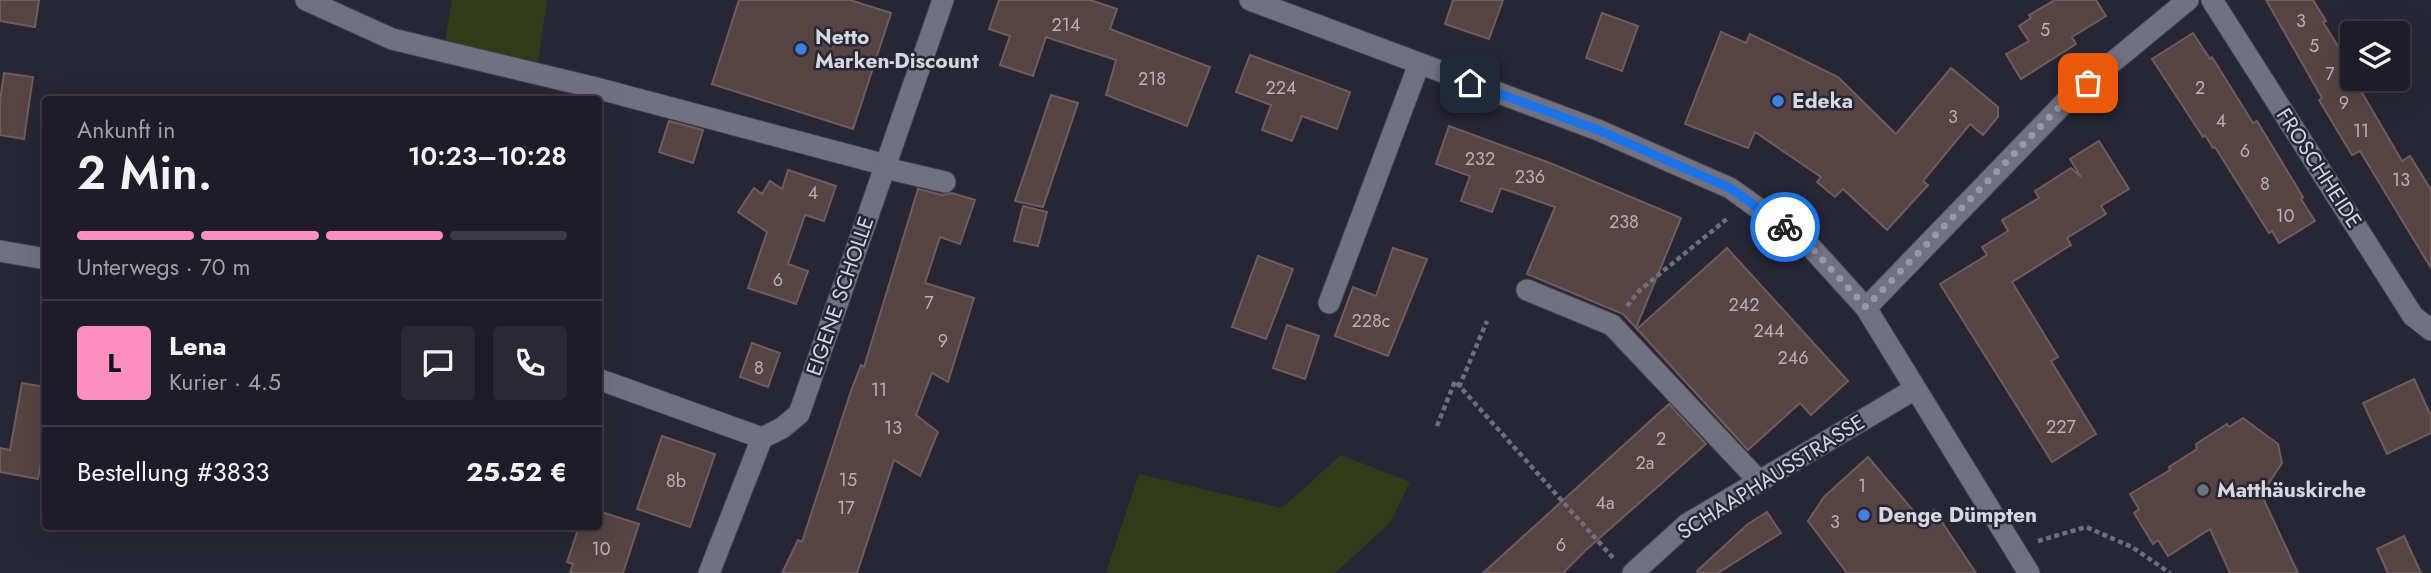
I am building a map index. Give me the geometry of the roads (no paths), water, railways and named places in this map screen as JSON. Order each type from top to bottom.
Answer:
[{"type":"street","points":[[306,0],[392,39],[596,88],[945,182]]},
{"type":"street","name":"EIGENE SCHOLLE","points":[[762,438],[782,428],[799,414],[943,0]]},
{"type":"street","points":[[1250,0],[1598,130],[1730,188],[1808,244],[1866,307],[2029,573]]},
{"type":"street","points":[[1866,307],[2067,99],[2188,0]]},
{"type":"street","name":"FROSCHHEIDE","points":[[2212,0],[2413,316],[2431,330]]},
{"type":"street","points":[[1329,303],[1419,64]]},
{"type":"street","points":[[0,251],[42,257]]},
{"type":"street","points":[[1527,290],[1612,325],[1760,482]]},
{"type":"street","points":[[602,380],[762,438],[709,573]]},
{"type":"street","name":"SCHAAPHAUSSTRASSE","points":[[1625,568],[1687,524],[1915,389]]},
{"type":"place","name":"Netto Marken-Discount","points":[[801,49]]},
{"type":"place","name":"Edeka","points":[[1778,101]]},
{"type":"place","name":"Matthäuskirche","points":[[2203,490]]},
{"type":"place","name":"Denge Dümpten","points":[[1864,515]]}]
